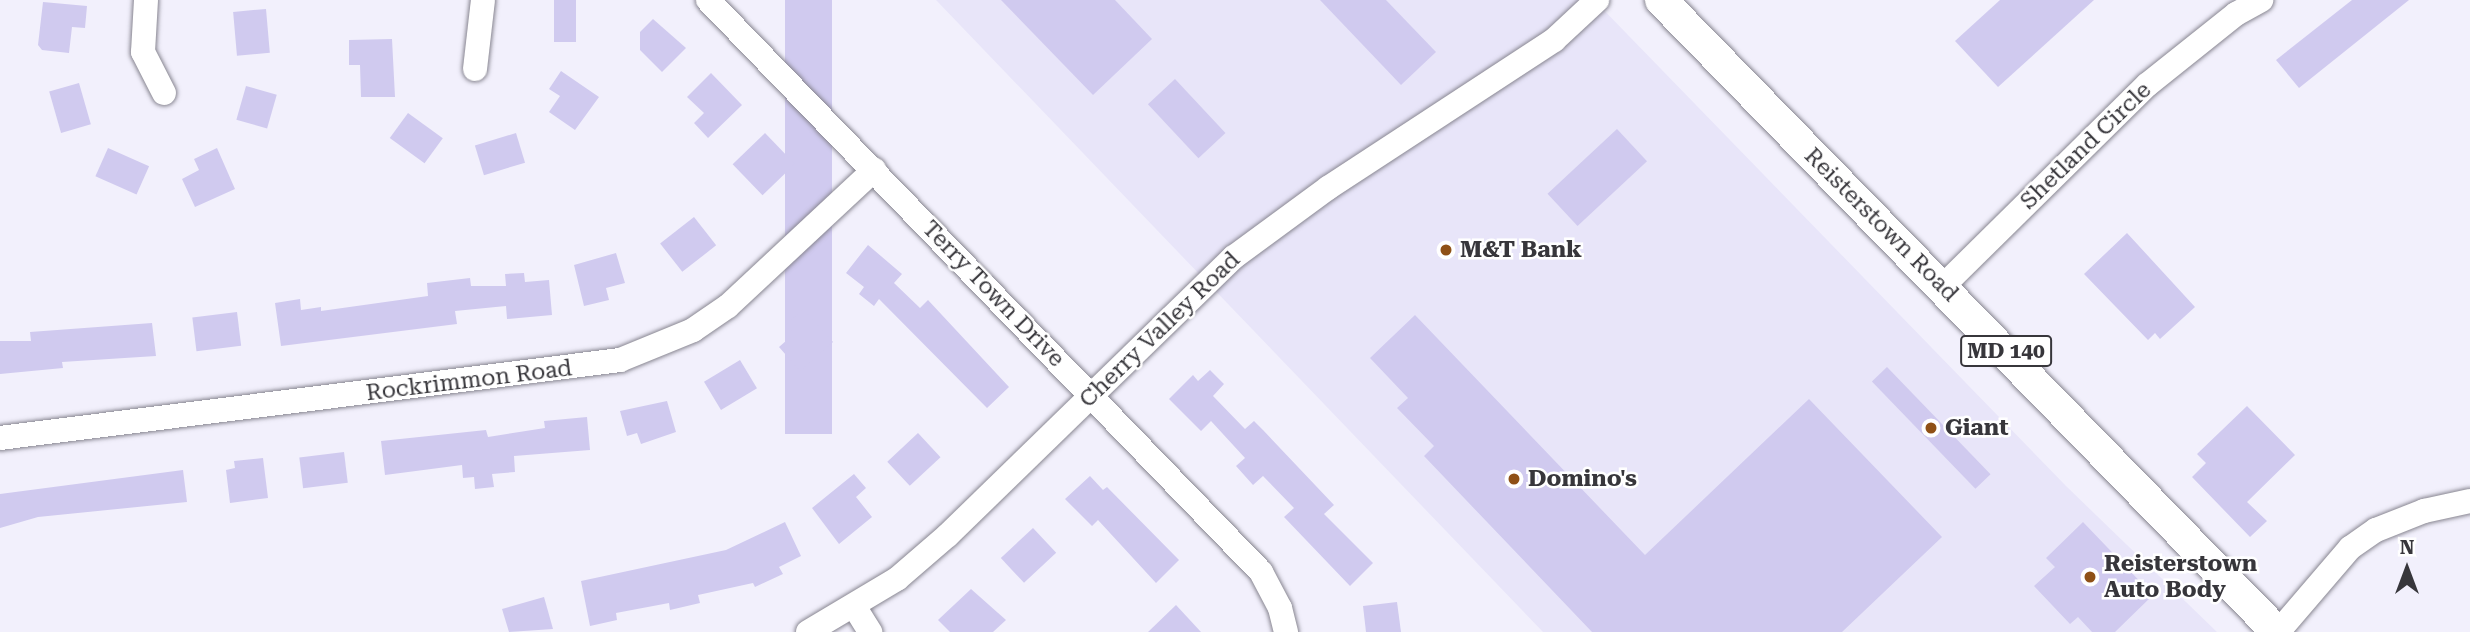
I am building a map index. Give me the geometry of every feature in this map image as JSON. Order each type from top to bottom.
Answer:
[{"type":"main road","name":"Reisterstown Road","points":[[1661,0],[2277,632]]},
{"type":"street","points":[[146,0],[143,52],[150,73],[164,93]]},
{"type":"street","points":[[475,69],[483,0]]},
{"type":"street","name":"Terry Town Drive","points":[[708,0],[1261,572],[1280,608],[1286,632]]},
{"type":"street","name":"Cherry Valley Road","points":[[808,632],[897,579],[947,536],[1234,257],[1328,188],[1554,40],[1597,0]]},
{"type":"street","name":"Shetland Circle","points":[[1941,287],[2147,85],[2232,7],[2261,0]]},
{"type":"street","name":"Rockrimmon Road","points":[[0,439],[620,360],[693,330],[728,306],[874,170]]},
{"type":"street","points":[[2277,632],[2350,548],[2376,530],[2424,511],[2470,501]]},
{"type":"street","points":[[854,606],[870,632]]},
{"type":"shaded area","points":[[936,0],[1594,0],[2066,486],[2217,632],[1543,632]]},
{"type":"building","points":[[554,0],[576,0],[576,42],[554,42]]},
{"type":"building","points":[[785,0],[832,0],[832,434],[785,434]]},
{"type":"building","points":[[1001,0],[1115,0],[1152,39],[1093,95]]},
{"type":"building","points":[[1320,0],[1386,0],[1436,52],[1401,85]]},
{"type":"building","points":[[2000,0],[2094,0],[1998,87],[1955,41]]},
{"type":"building","points":[[2352,0],[2409,0],[2299,88],[2276,60]]},
{"type":"building","points":[[43,2],[87,6],[85,28],[72,27],[69,53],[42,50],[38,45]]},
{"type":"building","points":[[266,9],[270,53],[237,56],[233,12]]},
{"type":"building","points":[[653,19],[686,48],[662,72],[640,50],[640,32]]},
{"type":"building","points":[[392,39],[395,97],[361,97],[360,65],[349,65],[349,40]]},
{"type":"building","points":[[561,71],[599,97],[575,130],[549,112],[560,96],[549,89]]},
{"type":"building","points":[[711,73],[742,105],[708,138],[694,123],[704,113],[687,97]]},
{"type":"building","points":[[1175,79],[1225,133],[1198,158],[1148,104]]},
{"type":"building","points":[[79,83],[91,124],[61,133],[49,92]]},
{"type":"building","points":[[246,86],[277,95],[267,128],[236,120]]},
{"type":"building","points":[[408,113],[443,138],[425,163],[390,138]]},
{"type":"building","points":[[1617,129],[1647,161],[1578,226],[1548,194]]},
{"type":"building","points":[[516,133],[525,163],[484,175],[475,146]]},
{"type":"building","points":[[765,133],[795,164],[763,195],[733,164]]},
{"type":"building","points":[[108,148],[149,166],[137,195],[95,176]]},
{"type":"building","points":[[217,148],[235,189],[195,207],[182,179],[199,170],[194,159]]},
{"type":"building","points":[[694,217],[716,245],[682,272],[660,243]]},
{"type":"building","points":[[2127,233],[2195,307],[2160,339],[2155,333],[2148,340],[2084,274]]},
{"type":"building","points":[[868,245],[902,274],[894,283],[920,308],[928,300],[1009,387],[987,408],[879,299],[874,306],[859,294],[864,287],[846,273]]},
{"type":"building","points":[[616,253],[625,283],[606,288],[609,300],[584,306],[574,265]]},
{"type":"building","points":[[524,273],[525,282],[549,280],[552,315],[507,319],[506,306],[455,311],[457,324],[281,346],[275,303],[300,299],[301,310],[321,307],[321,311],[428,296],[427,283],[470,278],[471,286],[506,286],[505,274]]},
{"type":"building","points":[[803,309],[833,342],[800,371],[779,347],[794,334],[786,325]]},
{"type":"building","points":[[237,312],[241,346],[196,351],[192,317]]},
{"type":"building","points":[[1415,315],[1645,555],[1809,399],[1942,537],[1842,632],[1592,632],[1424,456],[1434,446],[1397,408],[1408,398],[1370,358]]},
{"type":"building","points":[[152,323],[156,356],[62,362],[63,368],[0,374],[0,341],[31,341],[30,332]]},
{"type":"building","points":[[740,360],[757,388],[721,410],[704,382]]},
{"type":"building","name":"Giant","points":[[1887,367],[1991,474],[1975,489],[1872,382]]},
{"type":"building","points":[[1210,370],[1224,384],[1213,396],[1245,429],[1254,421],[1263,430],[1334,505],[1324,514],[1373,563],[1350,586],[1284,517],[1294,508],[1263,476],[1253,485],[1236,466],[1245,458],[1211,421],[1201,431],[1169,399],[1193,375],[1198,381]]},
{"type":"building","points":[[667,401],[676,432],[641,444],[637,433],[627,436],[620,411]]},
{"type":"building","points":[[2247,406],[2295,455],[2247,502],[2267,521],[2250,537],[2192,477],[2206,463],[2197,454]]},
{"type":"building","points":[[587,417],[590,450],[514,456],[515,472],[492,474],[494,487],[475,489],[474,477],[463,478],[462,465],[385,475],[381,441],[486,430],[488,437],[545,428],[544,421]]},
{"type":"building","points":[[918,433],[941,457],[910,486],[887,462]]},
{"type":"building","points":[[344,452],[348,483],[303,488],[299,457]]},
{"type":"building","points":[[263,458],[268,498],[230,503],[226,470],[235,468],[234,461]]},
{"type":"building","points":[[183,470],[187,502],[38,517],[0,528],[0,494]]},
{"type":"building","points":[[854,474],[866,488],[856,497],[872,517],[839,544],[812,508]]},
{"type":"building","points":[[1090,476],[1103,490],[1107,487],[1179,560],[1156,583],[1098,520],[1092,526],[1065,499]]},
{"type":"building","points":[[785,522],[801,556],[779,567],[783,574],[755,587],[753,583],[698,595],[700,603],[670,610],[669,603],[616,613],[617,620],[590,626],[581,581],[726,550]]},
{"type":"building","name":"Reisterstown Auto Body","points":[[2083,522],[2153,595],[2115,632],[2092,632],[2078,617],[2070,624],[2034,586],[2055,567],[2046,558]]},
{"type":"building","points":[[1033,528],[1056,553],[1024,583],[1001,558]]},
{"type":"building","points":[[971,589],[1006,620],[993,632],[950,632],[938,620]]},
{"type":"building","points":[[544,597],[553,629],[509,632],[502,609]]},
{"type":"building","points":[[1397,602],[1401,632],[1366,632],[1363,606]]},
{"type":"building","points":[[1176,605],[1201,632],[1148,632]]},
{"type":"place","name":"M&T Bank","points":[[1446,250]]},
{"type":"place","name":"Giant","points":[[1931,428]]},
{"type":"place","name":"Domino's","points":[[1514,479]]},
{"type":"place","name":"Reisterstown Auto Body","points":[[2090,577]]}]
